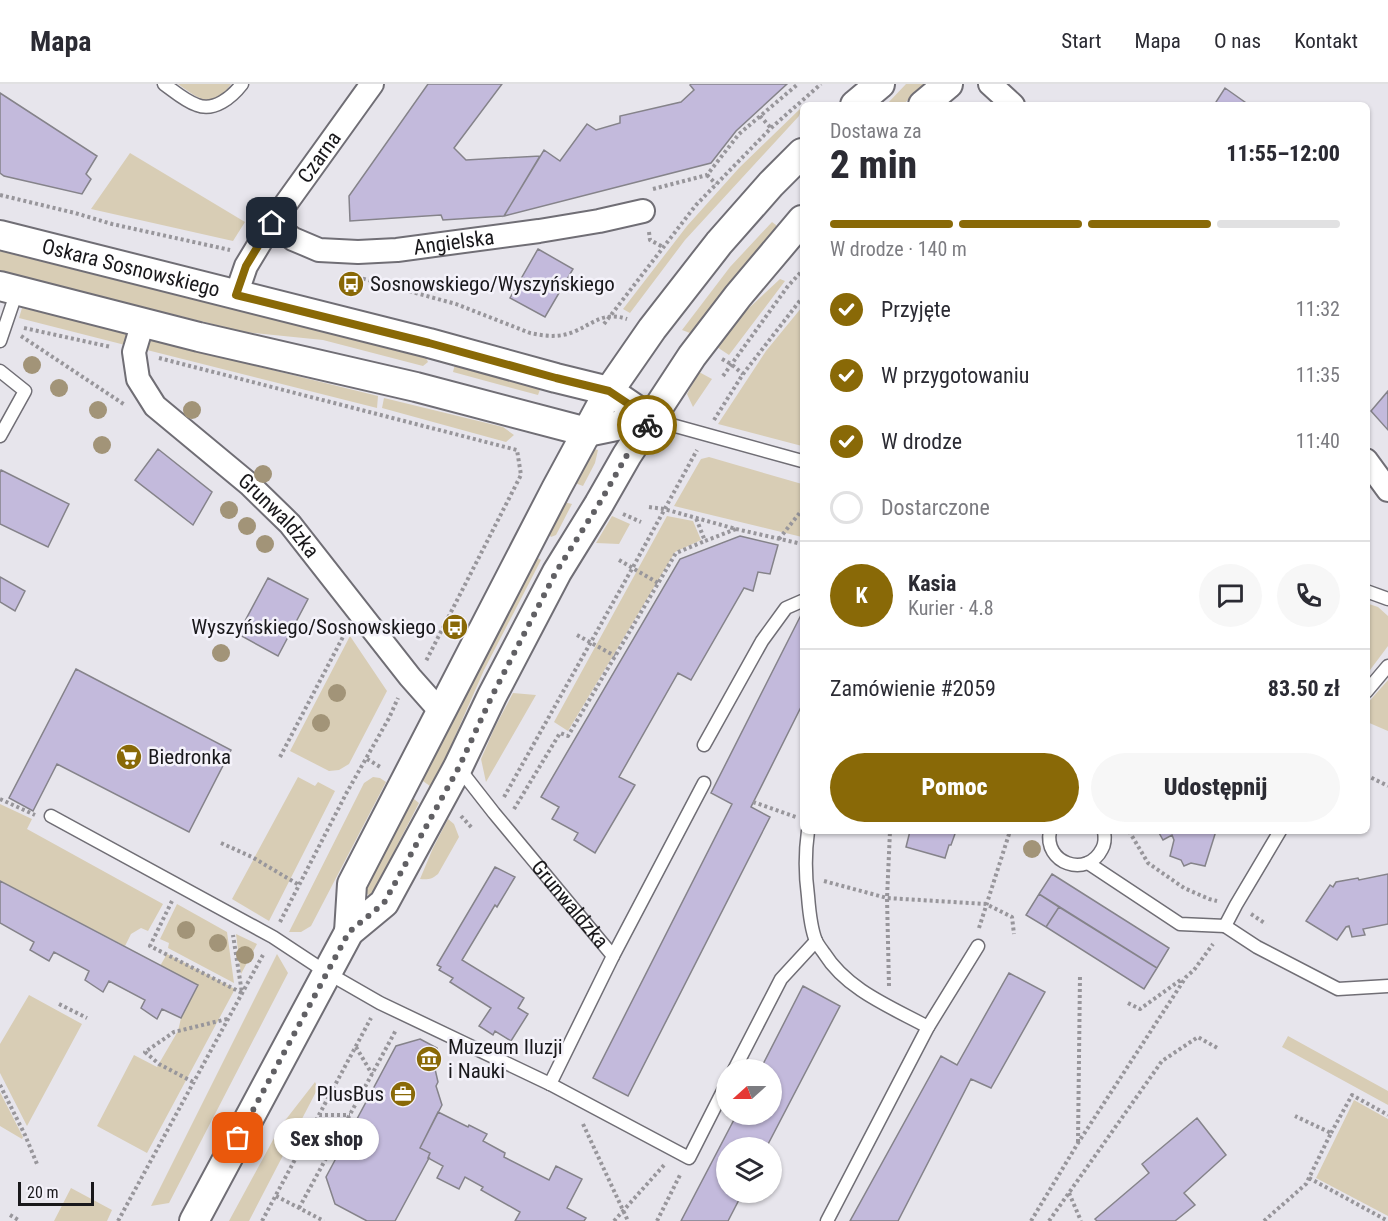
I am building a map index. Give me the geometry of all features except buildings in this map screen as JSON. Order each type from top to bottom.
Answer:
[{"type":"street","name":"Czarna","points":[[236,295],[246,266],[272,223],[372,84]]},
{"type":"street","points":[[859,102],[880,84]]},
{"type":"street","points":[[927,102],[948,84]]},
{"type":"street","points":[[990,84],[1010,102]]},
{"type":"street","points":[[349,932],[352,884],[609,391],[652,329],[718,243],[800,155]]},
{"type":"street","points":[[771,184],[773,202],[778,210],[785,216],[800,220]]},
{"type":"street","name":"Angielska","points":[[272,223],[293,239],[319,250],[358,252],[397,250],[539,231],[644,211]]},
{"type":"street","points":[[194,1221],[349,932],[384,903],[459,767],[492,696],[556,572],[627,455],[692,356],[738,296],[800,222]]},
{"type":"street","name":"Oskara Sosnowskiego","points":[[0,235],[429,343],[609,391],[651,419]]},
{"type":"street","points":[[8,289],[416,387],[587,432],[651,419]]},
{"type":"street","name":"Grunwaldzka","points":[[143,322],[134,352],[138,379],[155,406],[249,484],[291,524],[410,677],[441,712]]},
{"type":"street","points":[[416,387],[430,384],[440,374],[442,360],[439,353],[429,343]]},
{"type":"street","points":[[1370,465],[1388,490]]},
{"type":"street","points":[[526,547],[540,541],[553,549],[557,556],[556,572]]},
{"type":"lane","points":[[164,84],[194,105],[203,107],[218,105],[235,94],[242,84]]},
{"type":"lane","points":[[0,341],[6,323],[8,289]]},
{"type":"lane","points":[[0,371],[25,391],[0,436]]},
{"type":"lane","points":[[651,419],[800,459]]},
{"type":"lane","points":[[1370,592],[1388,599]]},
{"type":"lane","points":[[704,745],[762,641],[786,608],[800,602]]},
{"type":"lane","points":[[1370,687],[1388,666]]},
{"type":"lane","name":"Grunwaldzka","points":[[459,767],[494,813],[613,956]]},
{"type":"lane","points":[[550,1084],[613,956],[704,783]]},
{"type":"lane","points":[[51,816],[273,937],[326,972],[380,1003],[550,1084],[689,1158],[716,1105]]},
{"type":"lane","points":[[808,834],[805,851],[806,876],[809,910],[816,941],[844,977],[862,991],[928,1026]]},
{"type":"lane","points":[[1050,834],[1050,845],[1054,853],[1061,860],[1079,865],[1088,863],[1098,856],[1103,846],[1105,834]]},
{"type":"lane","points":[[1225,926],[1278,834]]},
{"type":"lane","points":[[1088,863],[1180,924],[1225,926],[1257,947],[1338,989],[1388,986]]},
{"type":"lane","points":[[740,1059],[781,979],[816,941]]},
{"type":"lane","points":[[827,1221],[928,1026],[978,946]]},
{"type":"path","points":[[652,190],[707,175],[740,134],[798,84]]},
{"type":"path","points":[[801,102],[821,84]]},
{"type":"path","points":[[604,324],[696,205],[771,128],[800,102]]},
{"type":"path","points":[[760,116],[771,128]]},
{"type":"path","points":[[707,175],[716,184]]},
{"type":"path","points":[[0,195],[112,224],[252,255]]},
{"type":"path","points":[[650,240],[663,247]]},
{"type":"path","points":[[723,376],[788,286],[800,273]]},
{"type":"path","points":[[348,275],[456,304],[542,336],[571,333],[599,318],[610,315],[620,316],[652,329]]},
{"type":"path","points":[[494,813],[705,434],[743,374],[800,301]]},
{"type":"path","points":[[6,323],[134,352],[517,450],[521,475],[425,662],[410,677],[399,695],[273,937],[118,1221]]},
{"type":"path","points":[[6,323],[128,408]]},
{"type":"path","points":[[699,346],[731,364],[743,374]]},
{"type":"path","points":[[649,507],[800,544]]},
{"type":"path","points":[[779,539],[800,513]]},
{"type":"path","points":[[696,518],[705,541]]},
{"type":"path","points":[[504,825],[560,733],[568,736],[676,553],[736,529]]},
{"type":"path","points":[[619,560],[658,583]]},
{"type":"path","points":[[280,757],[350,624]]},
{"type":"path","points":[[577,635],[615,656]]},
{"type":"path","points":[[1370,777],[1388,786]]},
{"type":"path","points":[[0,799],[34,815],[51,816]]},
{"type":"path","points":[[753,802],[800,818]]},
{"type":"path","points":[[889,1006],[887,898],[890,834]]},
{"type":"path","points":[[978,946],[979,926],[1009,834]]},
{"type":"path","points":[[1131,834],[1148,863],[1184,888],[1209,899],[1236,905],[1266,924]]},
{"type":"path","points":[[221,843],[252,857],[299,885]]},
{"type":"path","points":[[806,876],[887,898],[986,904],[1012,917],[1014,934]]},
{"type":"path","points":[[179,887],[150,946],[242,993]]},
{"type":"path","points":[[229,914],[242,993]]},
{"type":"path","points":[[1128,1003],[1140,1009],[1186,977],[1194,970],[1225,926]]},
{"type":"path","points":[[1078,1143],[1080,975]]},
{"type":"path","points":[[1031,1221],[1078,1143],[1186,977]]},
{"type":"path","points":[[262,1221],[380,1003]]},
{"type":"path","points":[[59,1004],[87,1018]]},
{"type":"path","points":[[300,1208],[404,1015]]},
{"type":"path","points":[[193,1082],[159,1064],[145,1052],[174,1032],[228,1019]]},
{"type":"path","points":[[1049,1221],[1162,1061],[1198,1036],[1219,1049]]},
{"type":"path","points":[[356,1046],[372,1075]]},
{"type":"path","points":[[0,1085],[37,1164]]},
{"type":"path","points":[[569,1094],[628,1221]]},
{"type":"path","points":[[1264,1221],[1306,1184],[1352,1095],[1388,1115]]},
{"type":"path","points":[[319,1115],[350,1114]]},
{"type":"path","points":[[1294,1116],[1331,1132]]},
{"type":"path","points":[[614,1221],[670,1159],[689,1158],[657,1221]]},
{"type":"path","points":[[1309,1178],[1388,1221]]},
{"type":"path","points":[[1069,1193],[1081,1221]]},
{"type":"path","points":[[276,1196],[324,1221]]},
{"type":"path","points":[[10,1215],[20,1221]]},
{"type":"shaded area","points":[[178,84],[231,84],[218,98],[205,100]]},
{"type":"shaded area","points":[[906,84],[928,84],[906,102],[889,102]]},
{"type":"shaded area","points":[[800,109],[799,116],[685,240],[630,313],[623,309],[687,226],[739,168]]},
{"type":"shaded area","points":[[130,153],[245,222],[233,241],[91,209]]},
{"type":"shaded area","points":[[772,222],[776,227],[690,333],[682,330],[730,267]]},
{"type":"shaded area","points":[[0,251],[426,358],[428,362],[423,366],[323,340],[245,332],[0,272]]},
{"type":"shaded area","points":[[780,279],[785,281],[729,355],[717,347],[735,321]]},
{"type":"shaded area","points":[[22,308],[131,334],[129,346],[19,318]]},
{"type":"shaded area","points":[[800,309],[800,445],[718,424],[766,351]]},
{"type":"shaded area","points":[[150,340],[378,396],[377,408],[147,350]]},
{"type":"shaded area","points":[[455,364],[541,387],[538,395],[453,372]]},
{"type":"shaded area","points":[[699,372],[712,379],[693,407],[687,394]]},
{"type":"shaded area","points":[[384,398],[503,427],[514,435],[506,442],[382,408]]},
{"type":"shaded area","points":[[594,449],[598,450],[595,463],[583,486],[575,483]]},
{"type":"shaded area","points":[[709,457],[800,483],[800,537],[674,506],[701,459]]},
{"type":"shaded area","points":[[564,502],[572,504],[556,535],[551,537],[548,533]]},
{"type":"shaded area","points":[[612,516],[630,524],[619,544],[596,543]]},
{"type":"shaded area","points":[[667,516],[693,521],[701,540],[675,552],[568,731],[554,722]]},
{"type":"shaded area","points":[[536,557],[541,560],[484,670],[446,757],[430,786],[420,779]]},
{"type":"shaded area","points":[[1370,604],[1378,607],[1388,616],[1388,646],[1370,670]]},
{"type":"shaded area","points":[[350,636],[387,691],[349,764],[339,770],[329,771],[290,751]]},
{"type":"shaded area","points":[[1388,680],[1388,731],[1370,723],[1370,700]]},
{"type":"shaded area","points":[[513,693],[536,695],[486,782],[481,759]]},
{"type":"shaded area","points":[[298,777],[315,786],[318,782],[335,791],[269,921],[232,899]]},
{"type":"shaded area","points":[[373,777],[386,782],[311,926],[301,932],[289,932],[364,783]]},
{"type":"shaded area","points":[[410,796],[419,803],[371,896],[363,892]]},
{"type":"shaded area","points":[[0,804],[32,819],[27,829],[163,904],[148,931],[141,928],[131,934],[125,946],[0,881]]},
{"type":"shaded area","points":[[448,819],[454,824],[459,837],[438,874],[430,879],[420,879],[433,848]]},
{"type":"shaded area","points":[[177,904],[227,932],[234,983],[168,948],[169,943],[160,939]]},
{"type":"shaded area","points":[[236,934],[257,944],[241,974]]},
{"type":"shaded area","points":[[167,954],[235,989],[147,1153],[97,1126],[134,1055],[157,1067],[178,1031],[181,1018],[198,985],[160,966]]},
{"type":"shaded area","points":[[277,954],[288,973],[169,1203],[151,1206]]},
{"type":"shaded area","points":[[29,995],[82,1024],[27,1126],[0,1073],[0,1044]]},
{"type":"shaded area","points":[[1288,1036],[1388,1091],[1388,1105],[1282,1047]]},
{"type":"shaded area","points":[[315,1082],[318,1088],[249,1221],[229,1221],[280,1127]]},
{"type":"shaded area","points":[[0,1092],[23,1137],[22,1139],[0,1126]]},
{"type":"shaded area","points":[[1354,1100],[1388,1119],[1388,1216],[1316,1178]]},
{"type":"shaded area","points":[[71,1188],[112,1210],[107,1221],[54,1221]]},
{"type":"way so far","points":[[238,1138],[349,932],[384,903],[459,767],[492,696],[556,572],[647,425]]},
{"type":"place","name":"Sosnowskiego/Wyszyńskiego","points":[[351,284]]},
{"type":"place","name":"Wyszyńskiego/Sosnowskiego","points":[[455,627]]},
{"type":"place","name":"Biedronka","points":[[129,757]]},
{"type":"place","name":"Muzeum Iluzji i Nauki","points":[[429,1059]]},
{"type":"place","name":"PlusBus","points":[[403,1094]]},
{"type":"place","name":"Sex shop","points":[[238,1138]]},
{"type":"route","points":[[272,223],[246,266],[236,295],[609,391],[651,419],[647,425]]}]
